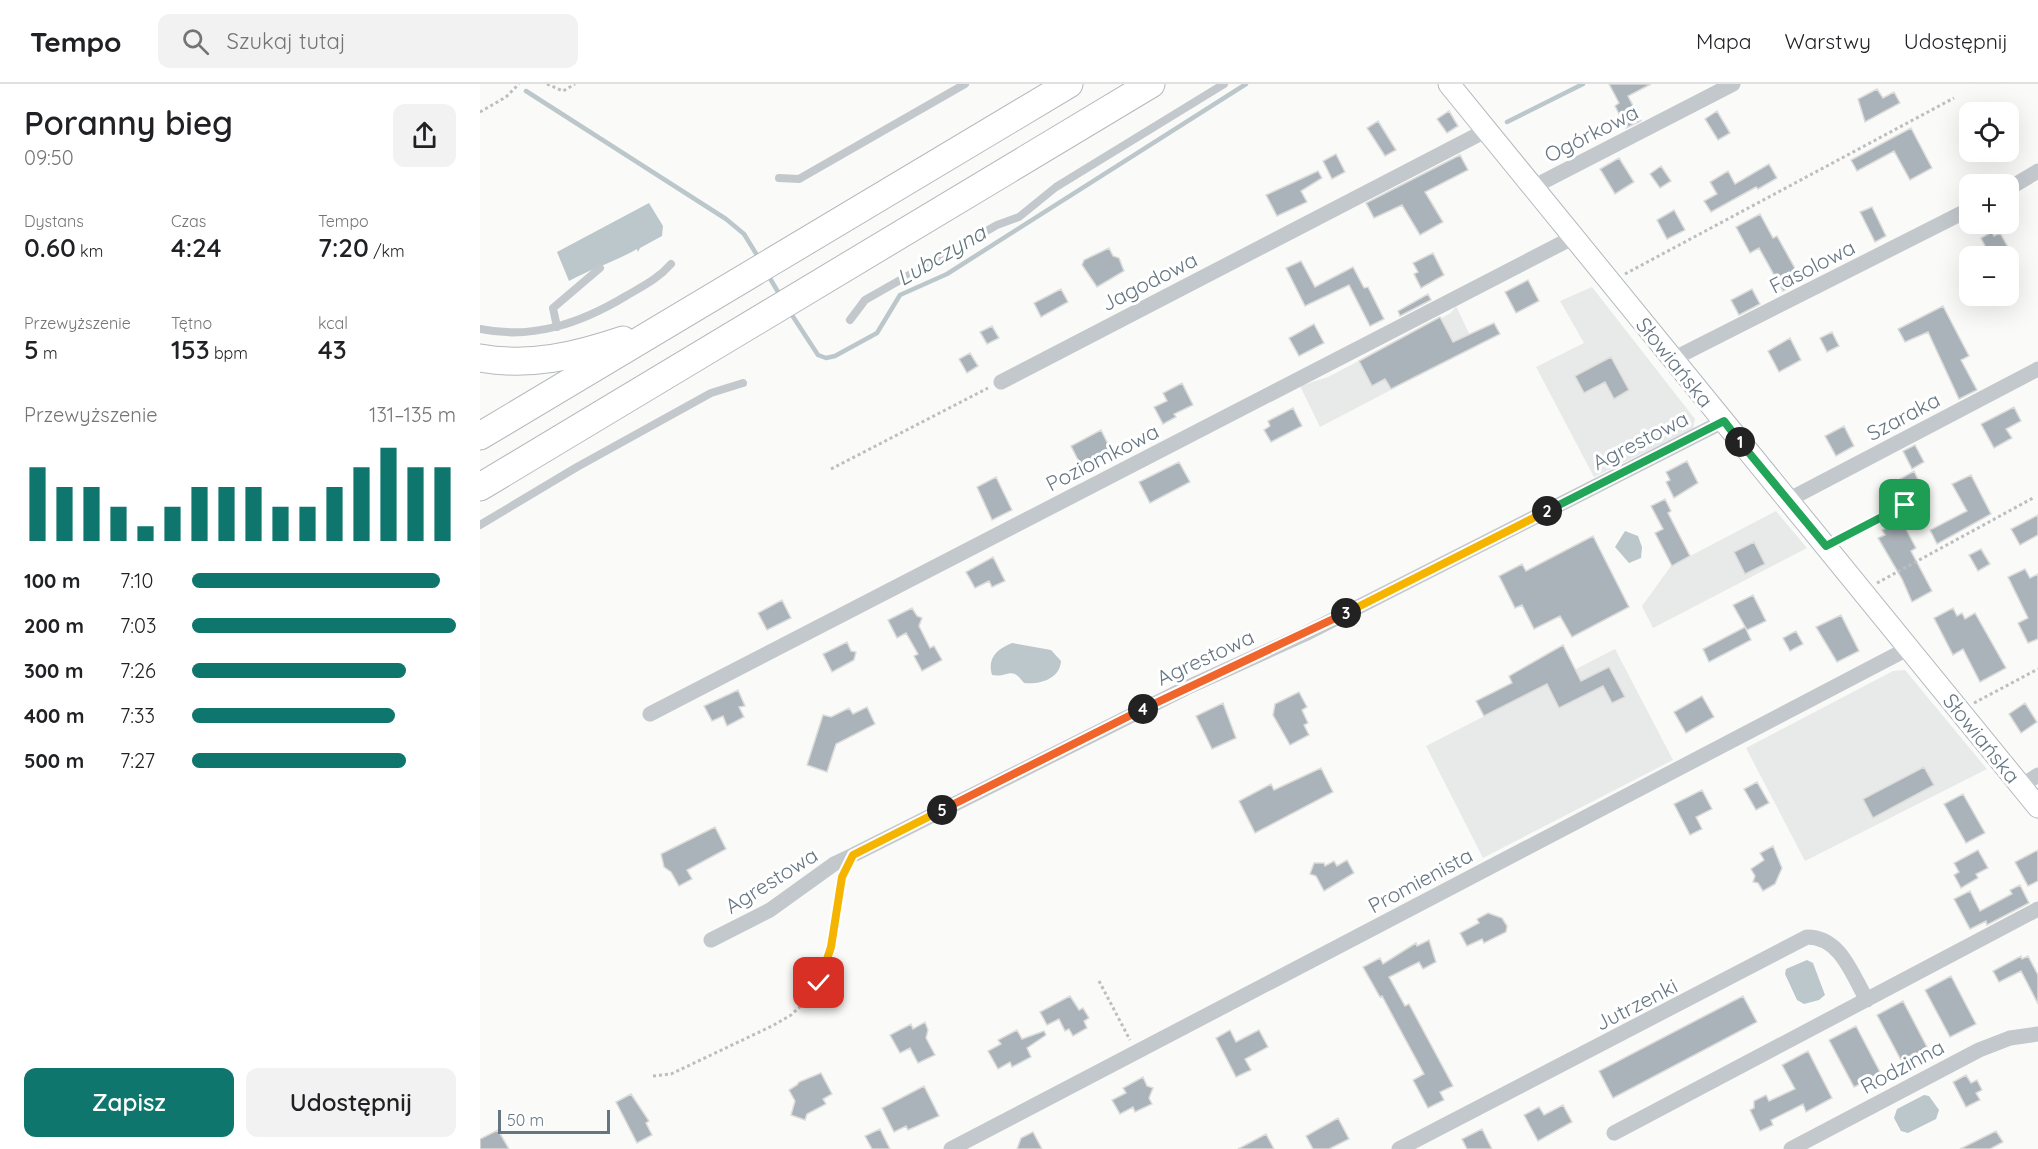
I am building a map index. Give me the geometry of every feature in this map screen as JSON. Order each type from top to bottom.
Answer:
[{"type":"highway","points":[[480,436],[748,278],[1069,84]]},
{"type":"highway","points":[[480,487],[1150,84]]},
{"type":"highway","points":[[480,358],[521,362],[557,358],[602,347],[669,324]]},
{"type":"street","name":"Słowiańska","points":[[1449,84],[1959,710],[2030,781],[2038,807]]},
{"type":"street","name":"Ogórkowa","points":[[1533,187],[1733,84]]},
{"type":"street","name":"Jagodowa","points":[[1000,382],[1487,130]]},
{"type":"street","points":[[2019,182],[2038,171]]},
{"type":"street","name":"Fasolowa","points":[[1673,359],[1959,215]]},
{"type":"street","name":"Poziomkowa","points":[[650,714],[1574,237]]},
{"type":"street","name":"Szaraka","points":[[1788,500],[2038,369]]},
{"type":"street","name":"Agrestowa","points":[[711,940],[770,910],[834,864],[1186,688],[1305,634],[1724,421]]},
{"type":"street","name":"Promienista","points":[[951,1149],[1909,648]]},
{"type":"street","points":[[1614,1133],[2038,909]]},
{"type":"street","name":"Jutrzenki","points":[[1399,1149],[1807,937],[1822,939],[1835,946],[1866,1000]]},
{"type":"street","name":"Rodzinna","points":[[1791,1149],[1979,1050],[2010,1038],[2038,1034]]},
{"type":"lane","points":[[779,178],[799,179],[839,154],[884,133],[965,84]]},
{"type":"lane","points":[[850,320],[865,300],[997,225],[1019,217],[1056,187],[1224,84]]},
{"type":"lane","points":[[480,329],[526,333],[557,327],[594,315],[660,276],[671,264]]},
{"type":"lane","points":[[557,327],[553,308],[600,268]]},
{"type":"lane","points":[[480,525],[577,467],[711,393],[743,383]]},
{"type":"lane","points":[[1826,546],[1905,505]]},
{"type":"path","points":[[480,112],[506,97],[519,84]]},
{"type":"path","points":[[547,84],[563,90],[575,84]]},
{"type":"path","points":[[1611,282],[1954,98]]},
{"type":"path","points":[[831,469],[1000,382]]},
{"type":"path","points":[[1862,591],[2033,498]]},
{"type":"path","points":[[1959,710],[2038,669]]},
{"type":"path","points":[[653,1076],[671,1074],[772,1026],[791,1015],[807,1000],[826,966],[842,877],[853,855]]},
{"type":"path","points":[[1099,981],[1136,1052]]},
{"type":"shaded area","points":[[649,203],[663,226],[662,236],[640,248],[638,252],[637,249],[569,281],[557,252]]},
{"type":"shaded area","points":[[1592,287],[1695,419],[1693,429],[1594,477],[1536,367],[1584,343],[1560,301]]},
{"type":"shaded area","points":[[1456,306],[1475,346],[1320,427],[1300,386],[1328,377],[1451,313]]},
{"type":"shaded area","points":[[1776,511],[1807,548],[1653,628],[1642,606],[1671,566]]},
{"type":"shaded area","points":[[1625,531],[1638,536],[1642,547],[1641,558],[1629,563],[1615,547]]},
{"type":"shaded area","points":[[1012,643],[1051,650],[1061,661],[1060,667],[1053,676],[1042,682],[1024,683],[1013,673],[992,675],[991,664],[994,655]]},
{"type":"shaded area","points":[[1615,649],[1673,760],[1483,858],[1426,746]]},
{"type":"shaded area","points":[[1905,670],[1987,769],[1805,861],[1746,748],[1893,671]]},
{"type":"shaded area","points":[[1807,960],[1813,963],[1825,995],[1819,1000],[1804,1004],[1797,1000],[1785,974],[1786,969]]},
{"type":"shaded area","points":[[1924,1095],[1929,1096],[1939,1110],[1936,1119],[1908,1133],[1901,1131],[1894,1118],[1897,1109]]},
{"type":"building","points":[[1609,84],[1651,84],[1628,96],[1641,121],[1626,128],[1615,106],[1619,103]]},
{"type":"building","points":[[1877,89],[1883,98],[1894,92],[1900,103],[1865,122],[1858,99]]},
{"type":"building","points":[[1449,111],[1458,126],[1447,133],[1437,119]]},
{"type":"building","points":[[1717,111],[1730,133],[1718,140],[1705,119]]},
{"type":"building","points":[[1378,121],[1396,150],[1385,156],[1367,128]]},
{"type":"building","points":[[1911,128],[1932,168],[1910,180],[1894,151],[1857,171],[1851,160]]},
{"type":"building","points":[[1336,154],[1345,172],[1332,179],[1323,161]]},
{"type":"building","points":[[1460,155],[1468,170],[1425,192],[1443,222],[1420,235],[1402,205],[1374,218],[1366,203]]},
{"type":"building","points":[[1619,158],[1634,182],[1615,194],[1600,169]]},
{"type":"building","points":[[1769,164],[1777,178],[1711,212],[1704,201],[1717,194],[1710,182],[1728,171],[1735,184]]},
{"type":"building","points":[[1661,166],[1671,181],[1660,188],[1650,174]]},
{"type":"building","points":[[1318,171],[1322,178],[1301,191],[1307,202],[1277,216],[1266,195]]},
{"type":"building","points":[[1872,207],[1886,236],[1875,242],[1860,212]]},
{"type":"building","points":[[1674,210],[1685,230],[1667,239],[1657,220]]},
{"type":"building","points":[[1760,214],[1773,238],[1777,236],[1802,281],[1783,291],[1759,248],[1750,253],[1736,227]]},
{"type":"building","points":[[1988,234],[1994,236],[2001,234],[2007,246],[1985,246],[1981,238]]},
{"type":"building","points":[[1109,248],[1113,256],[1119,258],[1124,271],[1097,287],[1082,265],[1084,260]]},
{"type":"building","points":[[1433,253],[1444,275],[1421,288],[1414,274],[1418,272],[1413,263]]},
{"type":"building","points":[[1301,261],[1315,287],[1353,267],[1364,288],[1368,287],[1384,319],[1370,326],[1349,285],[1305,306],[1286,268]]},
{"type":"building","points":[[1528,280],[1539,301],[1516,313],[1505,292]]},
{"type":"building","points":[[1061,289],[1068,302],[1041,317],[1034,303]]},
{"type":"building","points":[[1752,289],[1760,304],[1739,315],[1731,300]]},
{"type":"building","points":[[1428,294],[1431,300],[1400,316],[1398,311]]},
{"type":"building","points":[[1943,306],[1969,356],[1961,360],[1977,390],[1959,399],[1928,332],[1905,342],[1898,329]]},
{"type":"building","points":[[1440,317],[1453,342],[1494,323],[1500,334],[1391,389],[1385,379],[1372,386],[1359,361]]},
{"type":"building","points":[[1314,324],[1324,343],[1299,356],[1289,338]]},
{"type":"building","points":[[992,326],[999,338],[987,344],[980,332]]},
{"type":"building","points":[[1832,332],[1839,346],[1827,352],[1820,338]]},
{"type":"building","points":[[1790,338],[1801,360],[1779,372],[1768,351]]},
{"type":"building","points":[[970,353],[978,366],[967,373],[959,359]]},
{"type":"building","points":[[1611,357],[1629,390],[1614,399],[1605,382],[1584,393],[1575,376]]},
{"type":"building","points":[[1182,383],[1193,405],[1174,414],[1176,417],[1163,424],[1154,407],[1167,401],[1163,393]]},
{"type":"building","points":[[2014,407],[2021,421],[2006,429],[2012,438],[1994,448],[1981,424]]},
{"type":"building","points":[[1293,408],[1302,426],[1271,442],[1264,430],[1270,426],[1268,421]]},
{"type":"building","points":[[1844,426],[1854,446],[1836,456],[1825,436]]},
{"type":"building","points":[[1101,430],[1111,450],[1082,468],[1071,446]]},
{"type":"building","points":[[1915,445],[1924,462],[1912,469],[1903,451]]},
{"type":"building","points":[[1687,461],[1698,483],[1674,498],[1666,482],[1670,480],[1666,472]]},
{"type":"building","points":[[1179,462],[1190,482],[1150,503],[1139,482]]},
{"type":"building","points":[[1914,471],[1920,484],[1906,491],[1900,479]]},
{"type":"building","points":[[1971,475],[1991,514],[1937,544],[1930,530],[1967,511],[1952,484]]},
{"type":"building","points":[[996,477],[1012,510],[992,520],[977,487]]},
{"type":"building","points":[[1665,499],[1671,511],[1668,513],[1690,556],[1672,566],[1655,533],[1663,529],[1651,506]]},
{"type":"building","points":[[2038,515],[2038,535],[2020,545],[2011,529]]},
{"type":"building","points":[[1901,520],[1916,548],[1911,551],[1932,591],[1912,602],[1902,579],[1878,538],[1885,535],[1882,530]]},
{"type":"building","points":[[1593,536],[1629,607],[1572,637],[1560,616],[1534,629],[1522,605],[1515,608],[1499,576],[1522,564],[1526,571]]},
{"type":"building","points":[[1754,542],[1765,564],[1745,574],[1734,552]]},
{"type":"building","points":[[1981,549],[1990,564],[1978,571],[1969,555]]},
{"type":"building","points":[[993,557],[1005,581],[992,587],[989,581],[975,588],[966,572]]},
{"type":"building","points":[[2025,569],[2030,578],[2038,574],[2038,639],[2028,643],[2018,623],[2028,618],[2008,577]]},
{"type":"building","points":[[1753,595],[1766,621],[1747,630],[1733,605]]},
{"type":"building","points":[[782,600],[791,618],[767,630],[758,613]]},
{"type":"building","points":[[912,608],[917,616],[922,618],[919,626],[930,648],[934,646],[942,660],[922,671],[914,656],[918,654],[906,633],[897,638],[888,620]]},
{"type":"building","points":[[1953,608],[1957,616],[1962,613],[1965,619],[1975,613],[2006,668],[1980,682],[1963,649],[1953,655],[1934,618]]},
{"type":"building","points":[[1841,615],[1859,651],[1837,662],[1816,627]]},
{"type":"building","points":[[1745,627],[1751,640],[1709,662],[1703,649]]},
{"type":"building","points":[[1796,631],[1803,644],[1790,651],[1783,638]]},
{"type":"building","points":[[847,642],[851,651],[856,652],[854,660],[832,672],[823,654]]},
{"type":"building","points":[[1563,645],[1581,681],[1609,667],[1625,697],[1612,703],[1603,686],[1559,708],[1547,684],[1484,716],[1476,701],[1512,683],[1509,676]]},
{"type":"building","points":[[738,690],[745,706],[739,707],[744,717],[727,726],[723,716],[712,721],[704,706]]},
{"type":"building","points":[[1299,692],[1307,707],[1302,710],[1308,723],[1304,725],[1309,735],[1290,745],[1273,715],[1275,704]]},
{"type":"building","points":[[1702,696],[1714,717],[1686,733],[1674,712]]},
{"type":"building","points":[[1223,703],[1236,738],[1212,749],[1196,716]]},
{"type":"building","points":[[2025,703],[2037,722],[2021,733],[2009,714]]},
{"type":"building","points":[[867,707],[875,724],[836,744],[827,772],[807,765],[823,715],[831,717],[849,708],[853,714]]},
{"type":"building","points":[[1924,767],[1934,785],[1873,818],[1863,799]]},
{"type":"building","points":[[1321,768],[1333,792],[1255,833],[1239,801],[1271,784],[1274,790]]},
{"type":"building","points":[[1757,782],[1769,803],[1756,810],[1744,789]]},
{"type":"building","points":[[1702,790],[1712,809],[1696,817],[1702,829],[1690,835],[1674,804]]},
{"type":"building","points":[[1963,794],[1985,833],[1966,843],[1944,804]]},
{"type":"building","points":[[715,827],[726,849],[687,870],[692,879],[679,886],[671,872],[664,867],[661,854]]},
{"type":"building","points":[[1773,846],[1782,868],[1775,884],[1763,891],[1758,883],[1753,882],[1755,876],[1751,869],[1764,860],[1760,853]]},
{"type":"building","points":[[1978,850],[1988,868],[1976,874],[1978,878],[1961,888],[1954,875],[1959,872],[1954,863]]},
{"type":"building","points":[[2038,850],[2038,881],[2028,886],[2015,862]]},
{"type":"building","points":[[1347,860],[1354,873],[1324,891],[1316,876],[1310,874],[1314,863],[1324,863],[1325,866],[1334,861],[1337,866]]},
{"type":"building","points":[[2020,885],[2029,903],[1987,925],[1986,921],[1970,929],[1954,899],[1970,891],[1980,911],[2012,894],[2010,890]]},
{"type":"building","points":[[1488,913],[1502,918],[1507,926],[1506,932],[1484,943],[1482,939],[1467,946],[1460,933],[1479,923],[1477,919]]},
{"type":"building","points":[[1429,940],[1436,962],[1423,969],[1419,962],[1389,977],[1405,1006],[1409,1004],[1453,1086],[1440,1092],[1444,1100],[1428,1108],[1413,1080],[1424,1074],[1382,996],[1380,997],[1363,967],[1380,958],[1383,964],[1416,943],[1417,946]]},
{"type":"building","points":[[2021,956],[2022,959],[2028,956],[2038,975],[2038,1004],[2021,971],[1999,982],[1993,971]]},
{"type":"building","points":[[1951,976],[1976,1024],[1950,1037],[1925,990]]},
{"type":"building","points":[[1070,996],[1079,1010],[1083,1008],[1089,1018],[1084,1021],[1087,1028],[1073,1036],[1069,1029],[1065,1031],[1059,1019],[1047,1025],[1040,1012]]},
{"type":"building","points":[[1743,996],[1757,1022],[1613,1098],[1599,1071]]},
{"type":"building","points":[[1903,1001],[1928,1049],[1902,1062],[1877,1015]]},
{"type":"building","points":[[925,1022],[928,1030],[926,1038],[935,1055],[918,1063],[910,1048],[900,1053],[890,1035],[911,1024],[913,1029]]},
{"type":"building","points":[[1856,1026],[1881,1074],[1854,1087],[1829,1040]]},
{"type":"building","points":[[1017,1030],[1022,1039],[1044,1031],[1046,1035],[1027,1048],[1031,1057],[1012,1067],[1010,1062],[998,1069],[988,1051],[1001,1044],[998,1040]]},
{"type":"building","points":[[1230,1030],[1236,1042],[1259,1030],[1268,1047],[1245,1059],[1251,1070],[1236,1077],[1216,1038]]},
{"type":"building","points":[[1808,1051],[1832,1098],[1806,1112],[1803,1104],[1771,1120],[1773,1125],[1760,1131],[1750,1110],[1754,1108],[1754,1101],[1766,1095],[1769,1101],[1795,1089],[1782,1065]]},
{"type":"building","points":[[821,1073],[832,1094],[823,1099],[826,1104],[807,1114],[805,1120],[791,1115],[795,1101],[789,1090],[799,1082]]},
{"type":"building","points":[[1966,1075],[1971,1083],[1977,1080],[1982,1090],[1976,1093],[1980,1100],[1966,1107],[1953,1082]]},
{"type":"building","points":[[1143,1077],[1147,1086],[1153,1088],[1149,1098],[1152,1104],[1135,1112],[1133,1107],[1120,1114],[1112,1100],[1126,1093],[1123,1088]]},
{"type":"building","points":[[924,1086],[939,1116],[908,1130],[906,1126],[894,1132],[882,1108]]},
{"type":"building","points":[[631,1094],[649,1121],[646,1123],[652,1135],[637,1143],[616,1102]]},
{"type":"building","points":[[1563,1105],[1572,1122],[1538,1141],[1524,1115],[1539,1107],[1544,1115]]},
{"type":"building","points":[[1338,1118],[1349,1139],[1329,1149],[1313,1149],[1306,1136]]},
{"type":"building","points":[[880,1129],[890,1149],[872,1149],[865,1136]]},
{"type":"building","points":[[1482,1129],[1492,1149],[1467,1149],[1462,1139]]},
{"type":"building","points":[[498,1130],[509,1149],[480,1149],[480,1139]]},
{"type":"building","points":[[1996,1131],[2003,1142],[1990,1149],[1960,1149]]},
{"type":"building","points":[[1033,1132],[1042,1149],[1017,1149],[1021,1138]]},
{"type":"building","points":[[1266,1134],[1274,1149],[1238,1149]]},
{"type":"waterway","name":"Lubczyna","points":[[790,312],[818,355],[826,358],[835,356],[877,333],[900,295],[947,274],[1246,84]]},
{"type":"waterway","name":"Lubczyna","points":[[1507,122],[1583,84]]},
{"type":"waterway","name":"Lubczyna","points":[[526,91],[726,219],[744,234],[760,260]]},
{"type":"waterway","name":"Lubczyna","points":[[768,275],[781,297]]},
{"type":"route","points":[[819,983],[831,947],[842,877],[853,855],[1186,688],[1305,634],[1724,421],[1826,546],[1905,505]]}]
